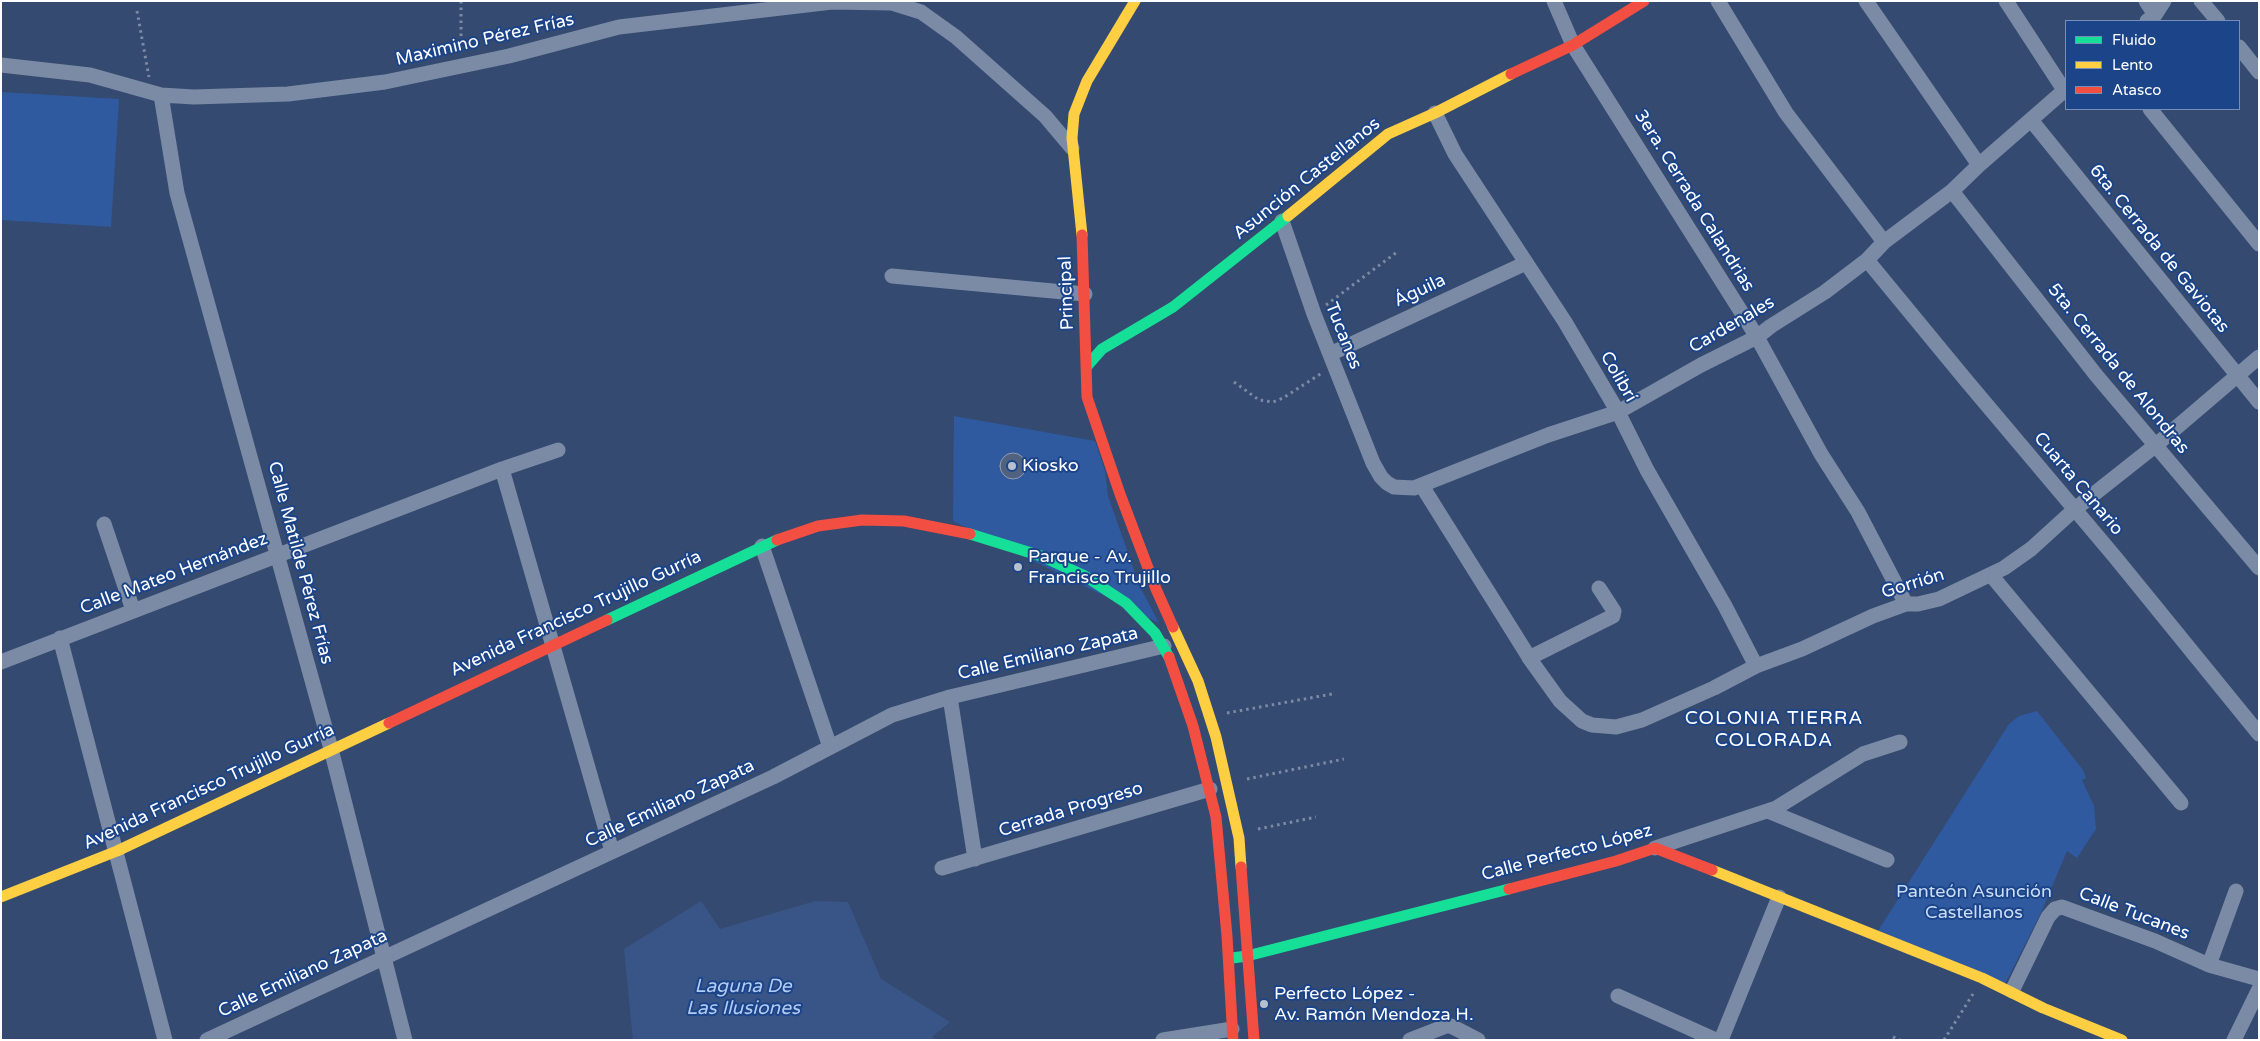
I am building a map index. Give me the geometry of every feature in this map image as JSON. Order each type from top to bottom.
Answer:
[{"type":"main road","name":"Principal","points":[[1135,1],[1081,93],[1074,114],[1074,151],[1081,209],[1085,294],[1087,396],[1090,409],[1156,589],[1198,681],[1210,716],[1228,783],[1238,833],[1254,1040]]},
{"type":"main road","name":"Asunción Castellanos","points":[[1086,366],[1102,349],[1173,307],[1282,222],[1388,134],[1435,114],[1480,88],[1573,46],[1644,1]]},
{"type":"main road","name":"Avenida Francisco Trujillo Gurría","points":[[1,897],[117,851],[551,645],[798,531],[838,522],[870,520],[923,524],[982,537],[1040,556],[1085,576],[1126,604],[1155,633],[1164,646],[1178,678],[1210,789],[1220,853],[1233,1034]]},
{"type":"main road","points":[[1126,604],[1138,606],[1146,604],[1156,589]]},
{"type":"main road","points":[[1655,848],[1982,978],[2043,1008],[2122,1040]]},
{"type":"main road","name":"Calle Perfecto López","points":[[1228,958],[1247,956],[1606,864],[1655,848]]},
{"type":"street","name":"3era. Cerrada Calandrias","points":[[1554,1],[1573,46],[1757,337],[1821,454],[1858,512],[1906,604]]},
{"type":"street","points":[[1718,1],[1786,113],[1884,242]]},
{"type":"street","points":[[1866,1],[1979,165]]},
{"type":"street","points":[[2006,1],[2065,89]]},
{"type":"street","points":[[2146,1],[2151,18]]},
{"type":"street","points":[[2151,18],[2164,1]]},
{"type":"street","points":[[2201,1],[2217,20]]},
{"type":"street","name":"Maximino Pérez Frías","points":[[1,65],[90,75],[156,94],[208,97],[295,94],[385,82],[461,66],[619,27],[832,2],[892,3],[921,12],[956,37],[1045,116],[1074,151]]},
{"type":"street","points":[[2240,48],[2259,72]]},
{"type":"street","name":"Cardenales","points":[[1372,463],[1381,477],[1394,487],[1404,489],[1422,486],[1548,435],[1618,412],[1701,365],[1757,337],[1825,292],[1867,260],[1884,242],[1952,191],[2065,89]]},
{"type":"street","name":"Calle Matilde Pérez Frías","points":[[156,94],[177,193],[331,750],[382,958],[405,1040]]},
{"type":"street","points":[[2151,110],[2259,244]]},
{"type":"street","name":"Colibrí","points":[[1435,114],[1455,154],[1565,322],[1618,412],[1647,470],[1725,606],[1756,666]]},
{"type":"street","name":"6ta. Cerrada de Gaviotas","points":[[2031,120],[2259,402]]},
{"type":"street","name":"5ta. Cerrada de Alondras","points":[[1952,191],[2096,375],[2259,568]]},
{"type":"street","name":"Tucanes","points":[[1282,222],[1314,314],[1372,463]]},
{"type":"street","name":"Cuarta Canario","points":[[1867,260],[2075,509],[2259,734]]},
{"type":"street","name":"Águila","points":[[1333,359],[1526,263]]},
{"type":"street","points":[[892,276],[1085,294]]},
{"type":"street","name":"Gorrión","points":[[1422,486],[1529,658],[1560,701],[1587,723],[1604,727],[1616,727],[1642,720],[1714,688],[1756,666],[1906,604],[1918,604],[1939,598],[1991,575],[2018,559],[2075,509],[2156,445],[2259,358]]},
{"type":"street","name":"Calle Mateo Hernández","points":[[1,662],[278,554],[502,469],[558,450]]},
{"type":"street","points":[[502,469],[551,645],[612,851]]},
{"type":"street","points":[[104,524],[133,610]]},
{"type":"street","points":[[762,546],[830,747]]},
{"type":"street","points":[[1991,575],[2181,803]]},
{"type":"street","points":[[1529,658],[1613,616],[1614,611],[1599,588]]},
{"type":"street","points":[[60,638],[165,1040]]},
{"type":"street","name":"Calle Emiliano Zapata","points":[[207,1040],[773,777],[892,715],[950,697],[1164,646]]},
{"type":"street","points":[[950,697],[974,859]]},
{"type":"street","name":"Calle Perfecto López","points":[[1655,848],[1768,811],[1796,796],[1863,754],[1900,742]]},
{"type":"street","name":"Cerrada Progreso","points":[[942,868],[1210,789]]},
{"type":"street","points":[[1768,811],[1887,860]]},
{"type":"street","points":[[2209,965],[2236,891]]},
{"type":"street","points":[[1721,1040],[1779,897]]},
{"type":"street","name":"Calle Tucanes","points":[[2012,992],[2048,917],[2055,909],[2062,907],[2155,941],[2209,965],[2259,979]]},
{"type":"street","points":[[2234,1040],[2259,989]]},
{"type":"street","points":[[1618,996],[1716,1040]]},
{"type":"street","points":[[1410,1040],[1446,1026],[1451,1026],[1478,1040]]},
{"type":"street","points":[[1163,1040],[1233,1034]]},
{"type":"path","points":[[461,1],[461,66]]},
{"type":"path","points":[[137,11],[156,94]]},
{"type":"path","points":[[1314,314],[1397,252]]},
{"type":"path","points":[[1234,382],[1259,400],[1273,402],[1283,398],[1333,359]]},
{"type":"path","points":[[1210,716],[1332,694]]},
{"type":"path","points":[[1228,783],[1344,759]]},
{"type":"path","points":[[1238,833],[1316,817]]},
{"type":"path","points":[[1944,1040],[1982,978]]},
{"type":"path","points":[[1893,1037],[1900,1040]]},
{"type":"green space","points":[[1,92],[119,99],[111,227],[1,220]]},
{"type":"green space","points":[[954,416],[1095,441],[1105,471],[1108,496],[1140,587],[1159,623],[953,521]]},
{"type":"green space","name":"Panteón Asunción Castellanos","points":[[2037,711],[2083,770],[2086,778],[2082,780],[2094,806],[2096,829],[2077,858],[2067,851],[2040,915],[2005,984],[1876,934],[2009,724],[2019,716]]},
{"type":"water","name":"Laguna De Las Ilusiones","points":[[701,901],[720,929],[815,901],[848,902],[881,979],[950,1022],[933,1036],[933,1040],[633,1040],[624,949]]},
{"type":"building","name":"Kiosko","points":[[1013,453],[1022,457],[1026,466],[1022,475],[1013,479],[1004,475],[1000,466],[1004,457]]},
{"type":"traffic: fast","points":[[1087,366],[1102,349],[1173,307],[1288,216]]},
{"type":"traffic: fast","points":[[970,534],[1041,556],[1085,576],[1126,603],[1155,633],[1169,657]]},
{"type":"traffic: fast","points":[[607,620],[777,540]]},
{"type":"traffic: fast","points":[[1232,958],[1247,956],[1509,889]]},
{"type":"traffic: slow","points":[[1082,235],[1072,138],[1074,114],[1087,81],[1135,1]]},
{"type":"traffic: slow","points":[[1288,216],[1388,134],[1435,113],[1511,74]]},
{"type":"traffic: slow","points":[[1173,627],[1198,681],[1216,737],[1239,838],[1241,867]]},
{"type":"traffic: slow","points":[[1,897],[117,851],[389,723]]},
{"type":"traffic: slow","points":[[1712,870],[1982,978],[2043,1008],[2122,1040]]},
{"type":"traffic: jam","points":[[1511,74],[1573,45],[1644,1]]},
{"type":"traffic: jam","points":[[1082,235],[1087,397],[1120,494],[1156,589],[1173,627]]},
{"type":"traffic: jam","points":[[777,540],[818,526],[862,520],[904,521],[970,534]]},
{"type":"traffic: jam","points":[[389,723],[607,620]]},
{"type":"traffic: jam","points":[[1169,657],[1193,726],[1216,817],[1227,936],[1233,1040]]},
{"type":"traffic: jam","points":[[1509,889],[1616,861],[1655,848],[1712,870]]},
{"type":"traffic: jam","points":[[1241,867],[1254,1040]]},
{"type":"place","name":"Kiosko","points":[[1012,466]]},
{"type":"place","name":"Parque - Av. Francisco Trujillo","points":[[1018,567]]},
{"type":"place","name":"Perfecto López - Av. Ramón Mendoza H.","points":[[1264,1004]]},
{"type":"district","name":"COLONIA TIERRA COLORADA","points":[[1774,730]]}]
